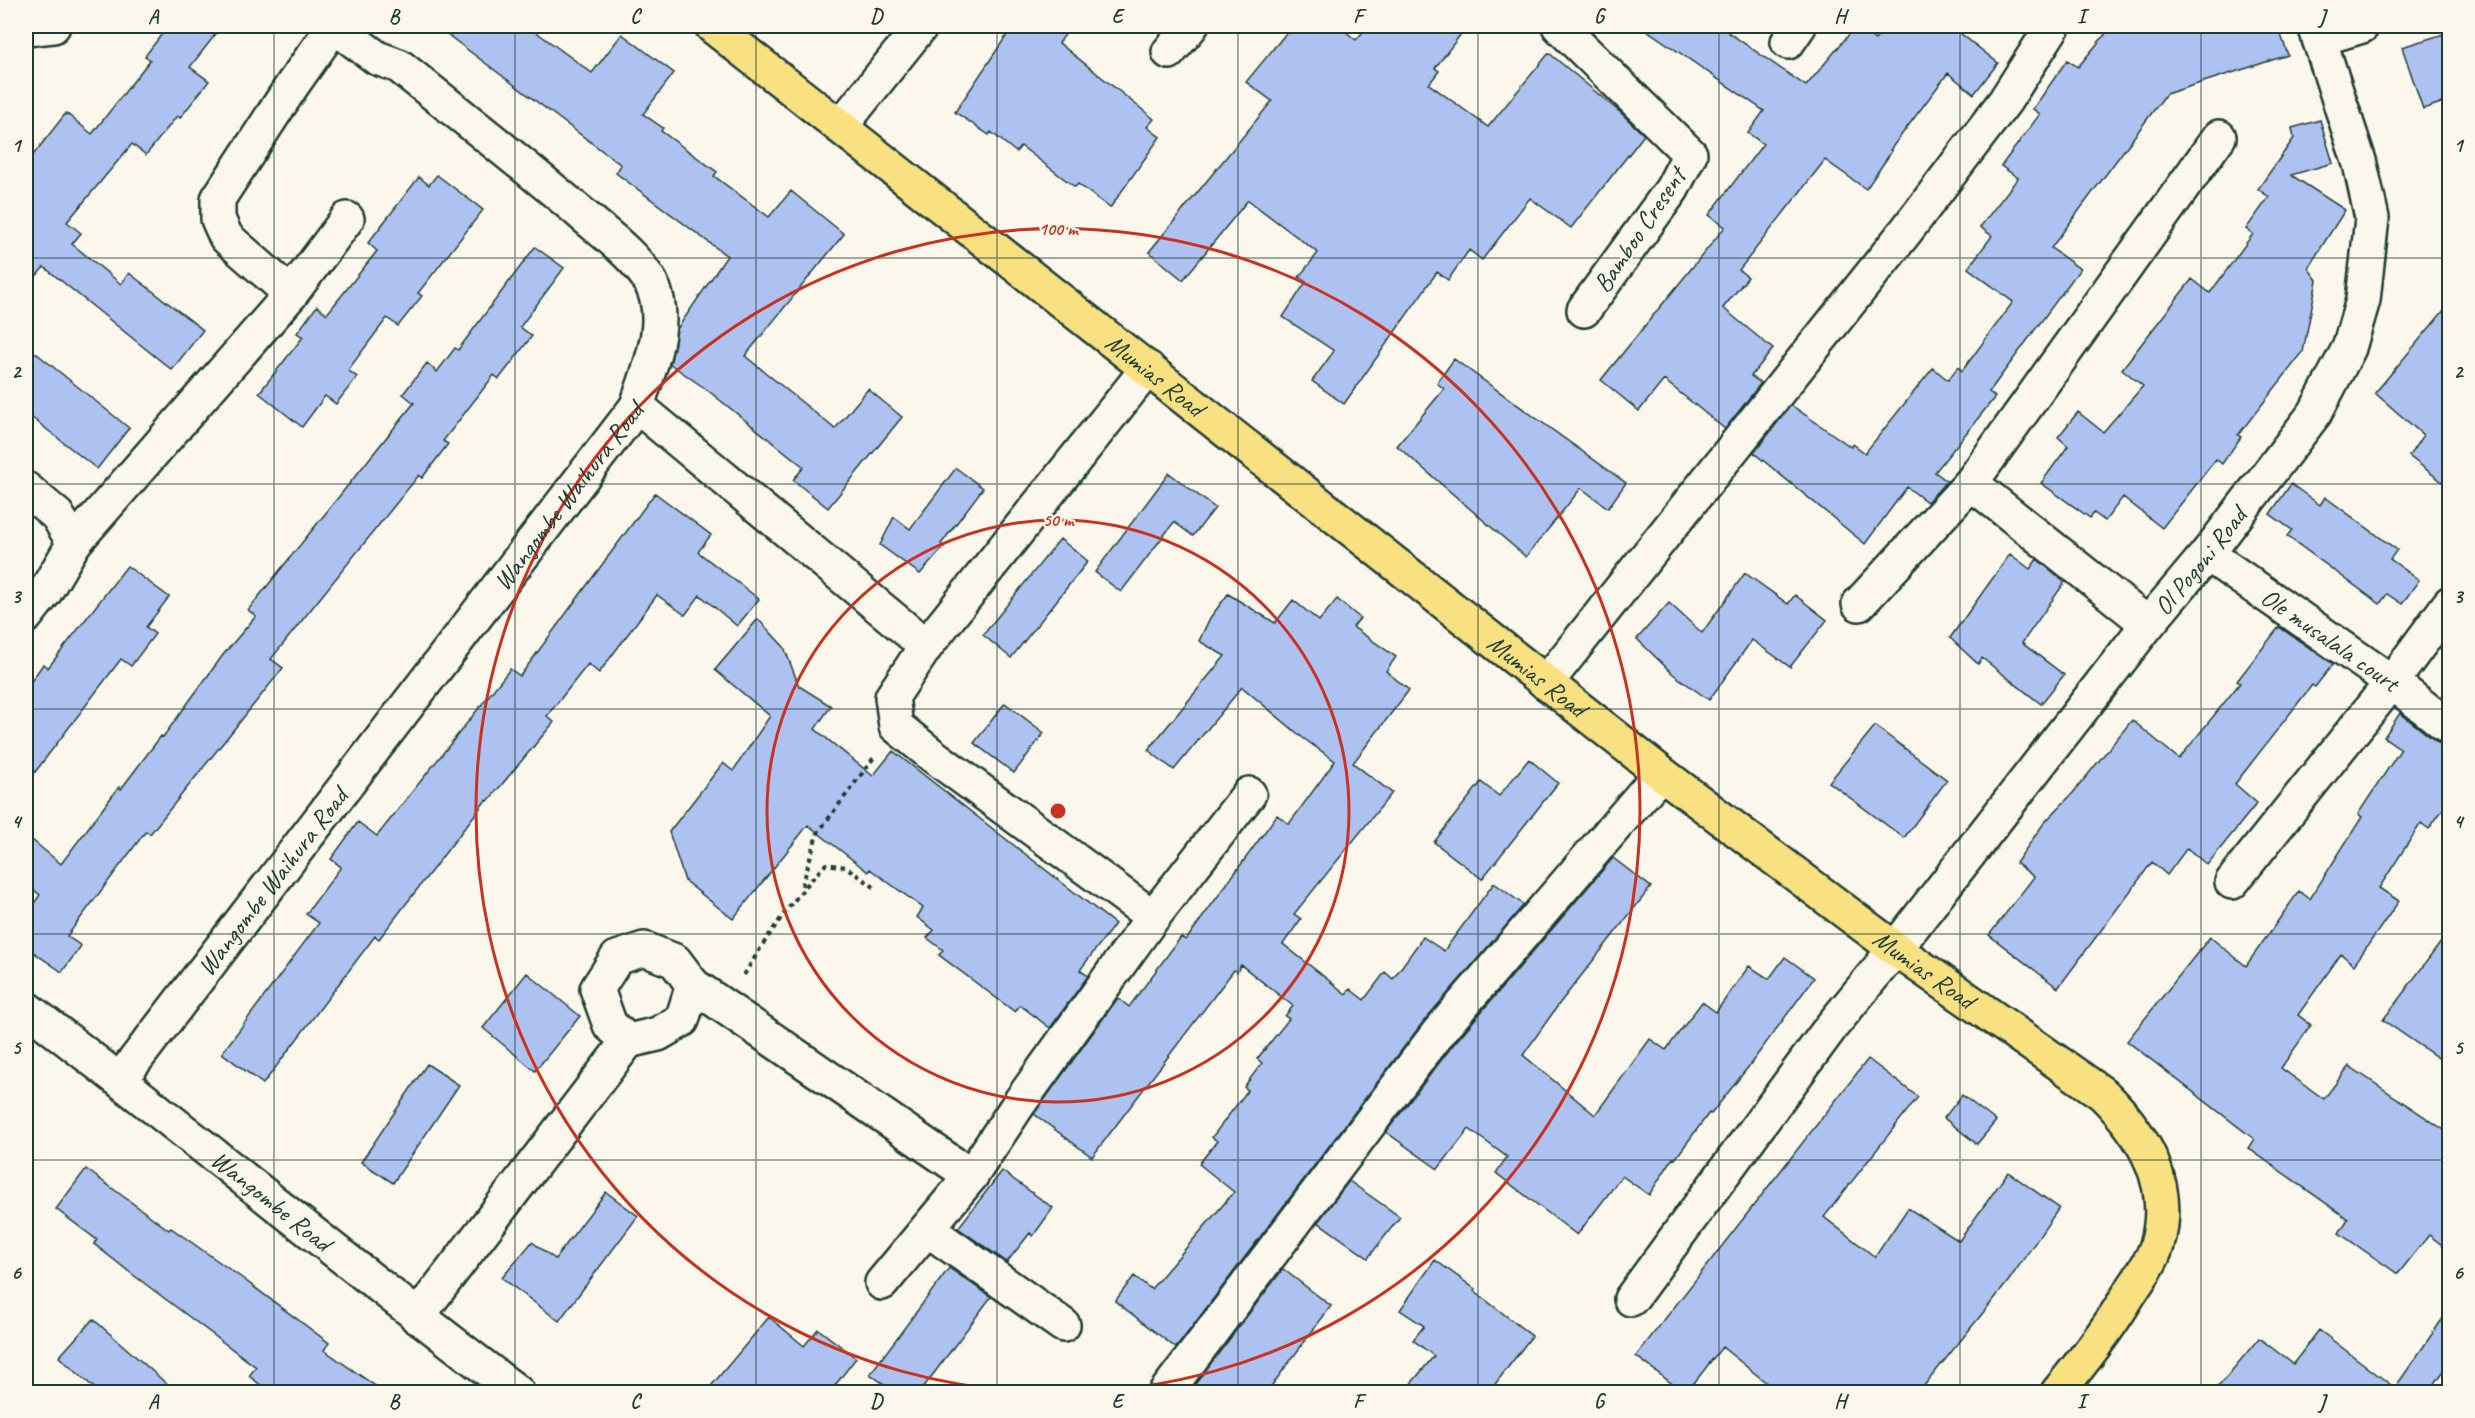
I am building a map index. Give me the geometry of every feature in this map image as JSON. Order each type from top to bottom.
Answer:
[{"type":"main road","name":"Mumias Road","points":[[712,26],[1661,773],[1895,949],[2103,1094],[2126,1117],[2143,1143],[2159,1182],[2162,1214],[2157,1246],[2102,1338],[2058,1392]]},
{"type":"street","points":[[26,29],[53,26]]},
{"type":"street","points":[[291,294],[226,237],[218,219],[218,199],[293,84],[335,26],[377,58],[399,66],[525,165],[629,255],[651,283],[659,314],[657,344],[637,406]]},
{"type":"street","points":[[841,126],[921,26]]},
{"type":"street","points":[[1169,52],[1191,26]]},
{"type":"street","name":"Bamboo Cresent","points":[[1559,26],[1690,154],[1672,189],[1584,310]]},
{"type":"street","points":[[1546,683],[1906,231],[2004,101],[2053,26]]},
{"type":"street","points":[[2317,32],[2362,26]]},
{"type":"street","name":"Ol Pogoni Road","points":[[1631,1299],[1831,1027],[1895,949],[2148,624],[2207,554],[2314,413],[2349,348],[2363,300],[2372,218],[2360,164],[2317,32]]},
{"type":"street","points":[[1859,604],[1971,483],[2218,137]]},
{"type":"street","points":[[26,616],[45,592],[74,543],[291,294],[347,219]]},
{"type":"street","points":[[1148,368],[926,646],[892,697],[897,726],[932,755],[1153,917]]},
{"type":"street","name":"Wangombe Waihura Road","points":[[120,1080],[637,406],[926,646]]},
{"type":"street","points":[[1971,483],[2148,624]]},
{"type":"street","points":[[26,489],[57,515],[74,543]]},
{"type":"street","name":"Ole musalala court","points":[[2207,554],[2392,682],[2450,728]]},
{"type":"street","points":[[2232,882],[2392,682],[2450,603]]},
{"type":"street","points":[[1166,1392],[1438,1033],[1661,773]]},
{"type":"street","points":[[882,1283],[971,1176],[1020,1102],[1153,917],[1250,794]]},
{"type":"street","points":[[628,1041],[610,1025],[597,989],[617,958],[644,949],[675,961],[693,985],[724,1009],[971,1176]]},
{"type":"street","points":[[417,1317],[628,1041],[658,1034],[682,1020],[693,985]]},
{"type":"street","name":"Wangombe Road","points":[[26,1008],[417,1317],[517,1392]]},
{"type":"street","points":[[927,1229],[1063,1325]]},
{"type":"path","points":[[801,889],[817,834],[897,726]]},
{"type":"path","points":[[724,1009],[767,935],[801,889],[826,864],[846,867],[874,887]]},
{"type":"building","points":[[168,26],[222,26],[190,67],[209,81],[180,118],[177,116],[146,155],[132,144],[67,222],[81,233],[72,244],[121,284],[129,273],[203,330],[172,370],[44,267],[26,288],[26,164],[66,113],[92,134],[150,60],[145,56]]},
{"type":"building","points":[[436,26],[528,26],[592,73],[622,34],[674,73],[643,114],[663,128],[661,131],[717,172],[714,176],[769,217],[791,191],[844,234],[745,356],[835,429],[868,389],[902,417],[828,508],[793,480],[804,467],[706,389],[670,364],[677,329],[727,256],[616,173],[621,165]]},
{"type":"building","points":[[1013,26],[1071,26],[1059,43],[1154,119],[1147,127],[1160,137],[1110,208],[1078,184],[1075,187],[1021,146],[1016,152],[991,132],[989,135],[955,112]]},
{"type":"building","points":[[1292,26],[1339,26],[1356,40],[1368,26],[1467,26],[1435,68],[1439,71],[1429,84],[1488,127],[1549,53],[1644,135],[1571,228],[1530,198],[1482,260],[1469,250],[1448,280],[1437,272],[1344,404],[1312,381],[1334,351],[1283,317],[1306,282],[1299,277],[1318,253],[1248,200],[1183,280],[1149,252],[1272,101],[1246,82]]},
{"type":"building","points":[[1641,26],[1719,26],[1806,86],[1856,26],[1875,40],[1886,26],[1951,26],[1998,63],[1974,94],[1948,73],[1890,150],[1892,151],[1866,189],[1825,160],[1739,270],[1748,277],[1723,308],[1773,349],[1751,376],[1761,383],[1725,429],[1664,380],[1639,411],[1601,380],[1725,227],[1709,215],[1763,144],[1748,133],[1764,111]]},
{"type":"building","points":[[2112,26],[2278,26],[2288,55],[2166,94],[2051,248],[2080,269],[1989,392],[1995,397],[1935,472],[1947,481],[1927,502],[1907,487],[1865,544],[1754,453],[1791,405],[1851,447],[1853,444],[1865,453],[1933,368],[1948,380],[1958,367],[1962,371],[2013,302],[1968,268],[1992,236],[1980,227],[2018,178],[2001,166],[2040,114],[2033,109],[2067,60],[2078,67]]},
{"type":"building","points":[[2450,32],[2450,100],[2423,109],[2402,47]]},
{"type":"building","points":[[2320,120],[2333,163],[2291,175],[2345,210],[2308,268],[2317,280],[2303,352],[2238,435],[2241,437],[2222,464],[2216,459],[2162,528],[2123,497],[2105,521],[2094,513],[2090,518],[2041,483],[2068,446],[2058,437],[2078,412],[2103,432],[2143,386],[2122,369],[2192,279],[2210,293],[2253,234],[2246,229],[2269,197],[2258,189],[2294,138],[2292,128]]},
{"type":"building","points":[[437,175],[483,210],[418,293],[422,296],[398,326],[387,318],[348,370],[357,377],[336,404],[325,396],[302,427],[259,393],[303,337],[297,333],[317,306],[327,314],[377,251],[368,243],[419,177],[429,185]]},
{"type":"building","points":[[535,247],[564,268],[520,327],[532,336],[499,379],[494,375],[443,441],[448,444],[422,478],[419,475],[271,659],[283,668],[150,834],[146,831],[67,936],[81,946],[62,972],[26,947],[26,915],[40,895],[26,884],[26,835],[61,864],[119,787],[121,789],[161,736],[163,737],[223,655],[256,616],[248,610],[414,403],[403,394],[427,363],[437,372],[455,348],[458,350]]},
{"type":"building","points":[[2450,303],[2450,488],[2409,456],[2423,435],[2375,393]]},
{"type":"building","points":[[26,345],[129,428],[97,469],[26,413]]},
{"type":"building","points":[[1454,359],[1626,483],[1608,508],[1581,488],[1526,557],[1397,446],[1444,389],[1437,383]]},
{"type":"building","points":[[956,468],[983,488],[941,544],[944,547],[920,574],[880,545],[894,517],[910,529]]},
{"type":"building","points":[[1169,473],[1215,508],[1193,536],[1174,522],[1121,592],[1095,572]]},
{"type":"building","points":[[2291,484],[2320,505],[2325,497],[2397,550],[2390,559],[2419,580],[2402,604],[2387,594],[2380,604],[2287,536],[2292,530],[2270,514]]},
{"type":"building","points":[[655,493],[711,535],[698,552],[759,599],[737,626],[700,595],[685,615],[657,595],[599,673],[588,664],[547,716],[554,722],[488,801],[486,800],[379,939],[375,936],[263,1084],[222,1053],[319,923],[306,914],[341,867],[331,859],[358,822],[377,836],[510,669],[520,676]]},
{"type":"building","points":[[1060,539],[1088,561],[1011,658],[983,635]]},
{"type":"building","points":[[2010,554],[2030,569],[2037,559],[2065,582],[2022,643],[2064,675],[2041,704],[1982,658],[1978,664],[1950,638]]},
{"type":"building","points":[[127,566],[169,597],[146,627],[155,634],[131,666],[121,659],[26,784],[26,689],[43,664],[48,668]]},
{"type":"building","points":[[1745,573],[1788,604],[1795,595],[1827,620],[1790,667],[1752,640],[1709,700],[1673,674],[1637,639],[1669,603],[1702,633]]},
{"type":"building","points":[[1228,594],[1275,623],[1293,600],[1319,621],[1337,599],[1360,618],[1353,627],[1396,657],[1386,671],[1409,690],[1353,763],[1392,793],[1294,914],[1301,919],[1283,944],[1346,994],[1350,989],[1364,1000],[1385,972],[1393,979],[1423,937],[1444,951],[1494,883],[1524,905],[1423,1022],[1176,1348],[1115,1301],[1134,1276],[1151,1289],[1234,1192],[1199,1164],[1217,1141],[1212,1137],[1248,1090],[1244,1087],[1262,1063],[1257,1059],[1289,1019],[1285,1016],[1293,1006],[1241,965],[1237,972],[1234,970],[1092,1157],[1034,1114],[1118,998],[1129,1007],[1181,937],[1186,940],[1277,815],[1289,824],[1335,761],[1303,738],[1242,687],[1174,770],[1148,750],[1225,656],[1199,641],[1210,618]]},
{"type":"building","points":[[758,619],[784,647],[799,686],[831,706],[815,729],[873,776],[893,751],[1115,924],[1080,970],[1088,976],[1050,1028],[1020,1005],[1015,1012],[939,955],[943,950],[927,938],[934,930],[917,917],[923,908],[870,869],[868,872],[808,825],[733,919],[685,881],[669,832],[723,763],[733,771],[770,716],[715,670]]},
{"type":"building","points":[[2279,627],[2333,664],[2315,687],[2312,685],[2235,784],[2257,803],[2207,865],[2187,848],[2167,875],[2152,862],[2058,988],[1989,935],[2034,877],[2016,863],[2044,823],[2073,793],[2132,720],[2179,759],[2240,683],[2237,681]]},
{"type":"building","points":[[1005,703],[1044,733],[1014,773],[974,743]]},
{"type":"building","points":[[2400,713],[2438,743],[2450,746],[2450,799],[2429,829],[2421,823],[2379,888],[2399,901],[2354,965],[2341,954],[2298,1015],[2311,1025],[2281,1068],[2324,1099],[2349,1066],[2450,1134],[2450,1251],[2429,1235],[2398,1274],[2339,1233],[2348,1219],[2248,1148],[2254,1139],[2127,1041],[2210,937],[2246,966],[2299,891],[2310,899],[2362,817],[2358,814],[2401,749],[2384,737]]},
{"type":"building","points":[[1875,726],[1947,780],[1904,838],[1829,782]]},
{"type":"building","points":[[1529,759],[1558,783],[1482,879],[1434,842],[1481,782],[1499,796]]},
{"type":"building","points":[[1613,858],[1651,887],[1559,1004],[1523,1055],[1595,1115],[1650,1039],[1666,1050],[1702,1002],[1716,1012],[1749,966],[1769,979],[1785,957],[1814,978],[1749,1066],[1711,1114],[1709,1113],[1675,1159],[1673,1158],[1649,1195],[1622,1176],[1577,1235],[1496,1173],[1507,1157],[1469,1129],[1438,1169],[1386,1132],[1453,1045]]},
{"type":"building","points":[[2450,930],[2450,1066],[2383,1020]]},
{"type":"building","points":[[527,973],[580,1016],[535,1071],[483,1028]]},
{"type":"building","points":[[1868,1059],[1918,1097],[1824,1217],[1875,1257],[1908,1208],[1959,1241],[2008,1172],[2059,1208],[2007,1283],[1919,1392],[1778,1392],[1722,1347],[1687,1392],[1683,1392],[1636,1356]]},
{"type":"building","points":[[427,1064],[459,1085],[393,1183],[361,1162]]},
{"type":"building","points":[[1962,1095],[1996,1121],[1977,1144],[1944,1118]]},
{"type":"building","points":[[86,1169],[169,1230],[171,1228],[242,1278],[329,1343],[324,1350],[384,1392],[270,1392],[249,1376],[256,1367],[94,1244],[97,1240],[56,1209]]},
{"type":"building","points":[[1002,1171],[1053,1208],[1033,1236],[1030,1233],[1007,1262],[958,1228]]},
{"type":"building","points":[[1349,1181],[1400,1217],[1368,1258],[1318,1222]]},
{"type":"building","points":[[606,1192],[638,1216],[559,1321],[502,1278],[532,1242],[555,1259]]},
{"type":"building","points":[[1435,1260],[1475,1289],[1474,1291],[1532,1336],[1489,1392],[1404,1392],[1434,1356],[1413,1340],[1424,1326],[1400,1310]]},
{"type":"building","points":[[949,1268],[991,1297],[920,1392],[895,1392],[870,1374]]},
{"type":"building","points":[[1283,1269],[1331,1306],[1267,1392],[1189,1392]]},
{"type":"building","points":[[2450,1308],[2450,1362],[2429,1392],[2214,1392],[2259,1338],[2293,1364],[2319,1330],[2395,1388]]},
{"type":"building","points":[[769,1317],[804,1346],[818,1329],[856,1358],[830,1392],[706,1392]]},
{"type":"building","points":[[93,1319],[176,1392],[99,1392],[59,1357]]}]
